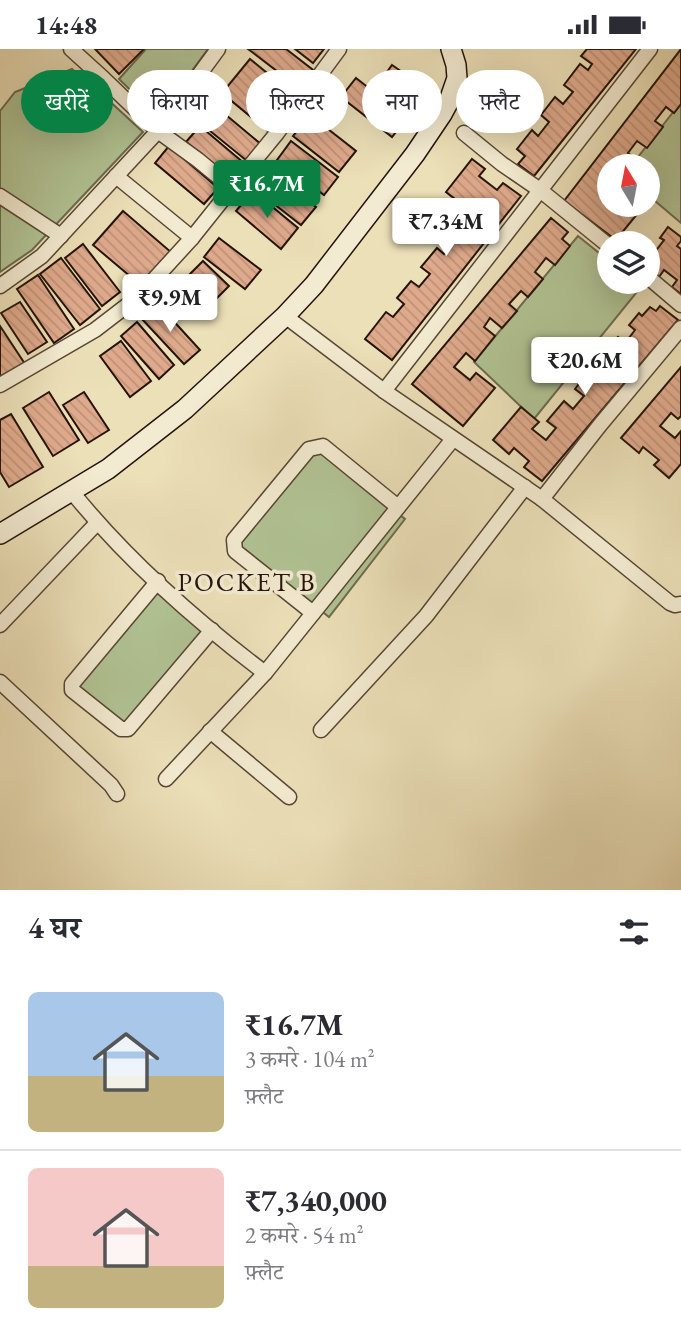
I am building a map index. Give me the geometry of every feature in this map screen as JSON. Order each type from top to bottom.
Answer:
[{"type":"street","points":[[71,49],[127,101]]},
{"type":"street","points":[[203,70],[218,49]]},
{"type":"street","points":[[0,386],[95,330],[138,297],[192,237],[277,133],[339,49]]},
{"type":"street","points":[[0,534],[108,469],[185,409],[285,316],[314,285],[415,154],[442,114],[457,78],[451,49]]},
{"type":"street","points":[[384,391],[650,49]]},
{"type":"street","points":[[0,286],[43,256],[156,133]]},
{"type":"street","points":[[161,133],[232,188]]},
{"type":"street","points":[[465,133],[597,236]]},
{"type":"street","points":[[117,176],[192,237]]},
{"type":"street","points":[[0,196],[61,236]]},
{"type":"street","points":[[660,288],[681,305]]},
{"type":"street","points":[[285,316],[384,391],[542,499],[670,603],[681,604]]},
{"type":"street","points":[[542,499],[681,328]]},
{"type":"street","points":[[166,779],[265,673],[453,439]]},
{"type":"street","points":[[313,613],[235,551],[234,540],[309,449],[323,446],[398,507]]},
{"type":"street","points":[[321,730],[426,616],[525,487]]},
{"type":"street","points":[[72,492],[97,523],[158,582],[265,673]]},
{"type":"street","points":[[0,625],[97,523]]},
{"type":"street","points":[[158,582],[72,684],[72,690],[121,729],[128,729],[212,630]]},
{"type":"street","points":[[0,682],[111,785],[117,794]]},
{"type":"street","points":[[210,731],[289,797]]},
{"type":"green space","points":[[146,49],[208,49],[193,70],[127,70]]},
{"type":"green space","points":[[127,70],[127,87],[119,79]]},
{"type":"green space","points":[[21,90],[21,133],[113,133],[113,104],[127,117],[127,133],[142,133],[32,250],[0,272],[0,111],[15,92]]},
{"type":"green space","points":[[681,102],[681,223],[660,205],[660,154],[640,154]]},
{"type":"green space","points":[[578,236],[597,251],[597,294],[635,294],[534,419],[474,362]]},
{"type":"green space","points":[[317,448],[405,519],[329,617],[239,545]]},
{"type":"green space","points":[[163,580],[211,627],[126,725],[75,688]]},
{"type":"building","points":[[95,49],[144,49],[119,74]]},
{"type":"building","points":[[248,49],[286,49],[313,70],[276,70]]},
{"type":"building","points":[[295,49],[324,49],[313,63]]},
{"type":"building","points":[[587,49],[636,49],[534,176],[518,164],[525,156],[517,149],[530,133],[538,136],[544,133],[549,122],[544,118],[544,111],[555,97],[563,104],[573,92],[564,85],[580,64],[588,70],[592,64],[581,56]]},
{"type":"building","points":[[681,49],[681,104],[674,113],[666,107],[655,121],[663,127],[647,148],[637,141],[629,154],[600,154]]},
{"type":"building","points":[[250,59],[263,70],[246,70],[246,113],[232,101],[232,81]]},
{"type":"building","points":[[356,78],[362,83],[362,113],[348,102],[348,88]]},
{"type":"building","points":[[232,120],[262,145],[247,161],[213,133],[232,133]]},
{"type":"building","points":[[194,133],[208,133],[244,163],[230,179],[186,142]]},
{"type":"building","points":[[295,133],[333,133],[356,151],[339,172],[293,136]]},
{"type":"building","points":[[291,141],[338,177],[324,195],[277,160]]},
{"type":"building","points":[[169,146],[218,188],[204,204],[155,163]]},
{"type":"building","points":[[597,158],[597,217],[635,217],[623,231],[604,231],[564,201]]},
{"type":"building","points":[[472,159],[485,169],[479,176],[497,190],[503,183],[521,196],[392,360],[365,339],[386,312],[393,317],[404,304],[397,298],[411,281],[419,287],[430,274],[421,267],[437,248],[444,254],[448,249],[438,241],[448,229],[450,232],[464,215],[474,223],[483,211],[469,200],[464,206],[446,192]]},
{"type":"building","points":[[270,171],[316,207],[301,225],[255,189]]},
{"type":"building","points":[[253,191],[298,228],[281,249],[236,211]]},
{"type":"building","points":[[123,211],[172,253],[143,287],[93,245]]},
{"type":"building","points":[[551,218],[568,232],[562,239],[570,246],[555,265],[546,258],[535,272],[543,279],[528,297],[521,291],[509,304],[517,311],[502,328],[490,318],[484,327],[495,336],[475,361],[466,353],[454,367],[470,380],[476,373],[495,388],[463,426],[412,384]]},
{"type":"building","points":[[668,227],[681,237],[677,246],[681,249],[681,294],[672,287],[677,280],[664,270],[660,276],[660,245],[664,240],[660,238]]},
{"type":"building","points":[[219,238],[261,270],[245,289],[204,257]]},
{"type":"building","points":[[83,244],[120,292],[102,306],[65,258]]},
{"type":"building","points":[[61,258],[100,309],[80,325],[40,274]]},
{"type":"building","points":[[203,261],[229,286],[210,305],[184,280]]},
{"type":"building","points":[[38,275],[74,329],[54,343],[17,289]]},
{"type":"building","points":[[20,302],[47,342],[28,354],[1,313]]},
{"type":"building","points":[[157,303],[200,350],[184,364],[141,318]]},
{"type":"building","points":[[660,306],[678,320],[542,481],[524,467],[529,461],[514,448],[509,454],[493,440],[521,407],[539,422],[532,429],[546,440],[556,428],[547,421],[564,401],[573,409],[584,396],[575,389],[589,371],[597,378],[608,365],[600,358],[618,337],[625,343],[635,330],[629,325],[639,313],[642,316],[650,307],[656,311]]},
{"type":"building","points":[[137,322],[174,365],[159,379],[121,336]]},
{"type":"building","points":[[0,326],[25,364],[0,380]]},
{"type":"building","points":[[121,341],[151,381],[130,397],[100,356]]},
{"type":"building","points":[[681,367],[681,416],[678,419],[671,413],[660,426],[675,438],[681,431],[681,464],[669,478],[654,465],[659,460],[643,447],[639,453],[621,438]]},
{"type":"building","points":[[49,392],[79,440],[53,456],[23,408]]},
{"type":"building","points":[[84,392],[109,430],[88,443],[63,405]]},
{"type":"building","points":[[11,414],[43,467],[9,487],[0,472],[0,420]]},
{"type":"district","name":"POCKET B","points":[[247,582]]}]
